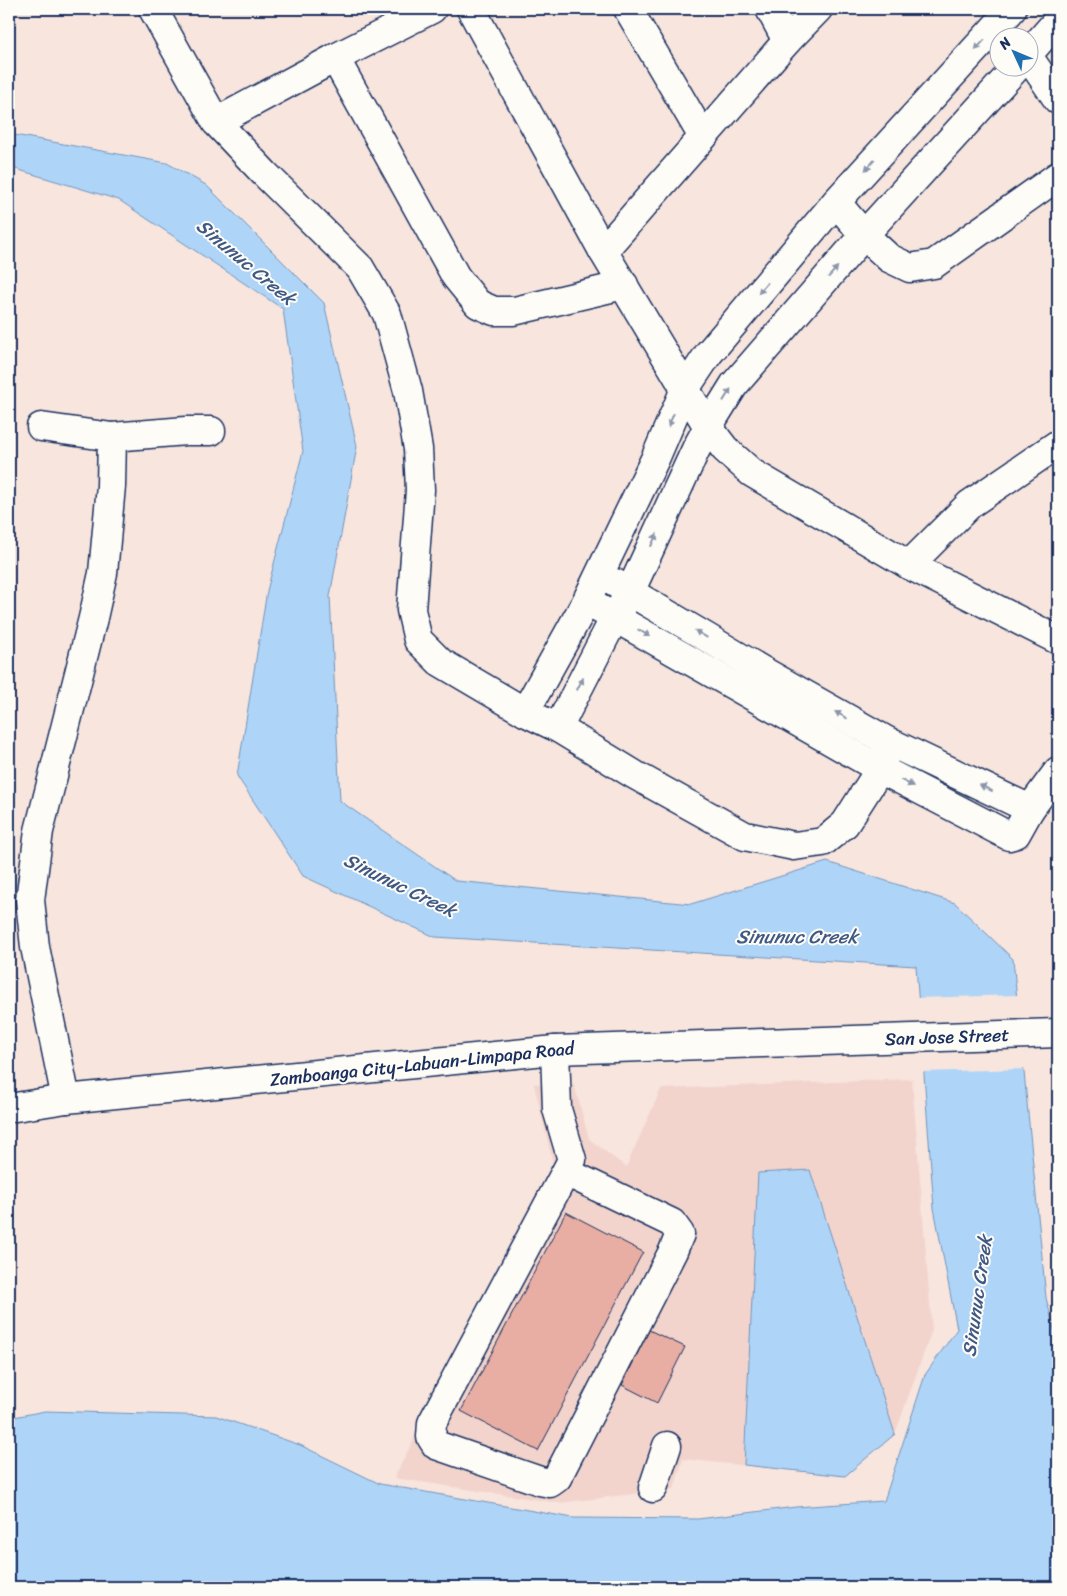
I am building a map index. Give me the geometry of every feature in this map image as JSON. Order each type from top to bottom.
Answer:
[{"type":"street","points":[[216,122],[335,58],[432,9]]},
{"type":"street","points":[[471,9],[603,251],[708,427],[725,449],[752,472],[909,565],[1058,640]]},
{"type":"street","points":[[628,9],[703,137]]},
{"type":"street","points":[[770,9],[787,41]]},
{"type":"street","points":[[603,251],[787,41],[818,9]]},
{"type":"street","points":[[162,12],[216,122],[360,268],[388,314],[408,392],[418,448],[420,490],[411,610],[418,640],[440,662],[525,712],[558,728],[635,775],[745,836],[794,846],[823,842],[845,824],[880,769],[889,742]]},
{"type":"street","points":[[1040,41],[1058,20]]},
{"type":"street","points":[[525,712],[586,602],[655,459],[685,388],[709,353],[836,202],[1010,22]]},
{"type":"street","points":[[335,58],[456,277],[478,304],[494,311],[514,311],[624,285]]},
{"type":"street","points":[[1040,74],[1058,100]]},
{"type":"street","points":[[558,728],[615,616],[630,592],[708,427],[734,385],[864,235],[1007,78]]},
{"type":"street","points":[[836,202],[864,235],[889,258],[910,268],[934,264],[1058,176]]},
{"type":"street","points":[[41,427],[112,437],[186,431],[211,431]]},
{"type":"street","points":[[66,1098],[35,947],[30,900],[39,831],[103,573],[111,486],[112,437]]},
{"type":"street","points":[[909,565],[970,504],[1058,444]]},
{"type":"street","points":[[598,574],[889,742],[1030,810]]},
{"type":"street","points":[[586,602],[615,616],[880,769],[1009,836],[1016,834],[1030,810],[1058,771]]},
{"type":"street","name":"San Jose Street","points":[[836,1041],[1052,1034]]},
{"type":"street","name":"Zamboanga City-Labuan-Limpapa Road","points":[[9,1108],[66,1098],[556,1050],[836,1041]]},
{"type":"street","points":[[556,1050],[557,1110],[572,1160],[432,1422],[431,1437],[436,1445],[540,1482],[550,1483],[557,1478],[670,1258],[680,1234],[672,1223],[566,1172]]},
{"type":"street","points":[[654,1488],[667,1446]]},
{"type":"shaded area","points":[[912,1079],[932,1330],[895,1434],[845,1476],[683,1459],[674,1489],[559,1503],[394,1478],[554,1167],[534,1084],[574,1084],[589,1139],[626,1167],[661,1089]]},
{"type":"water","name":"Sinunuc Creek","points":[[9,134],[167,163],[206,185],[324,303],[357,446],[330,596],[340,801],[456,881],[691,904],[827,862],[955,903],[1013,959],[1046,1298],[1058,1343],[1058,1587],[9,1587],[9,1418],[45,1411],[216,1416],[300,1445],[380,1484],[573,1518],[698,1519],[796,1507],[884,1501],[925,1375],[957,1329],[934,1208],[916,966],[435,937],[303,876],[237,776],[267,591],[303,451],[283,309],[119,200],[9,167]]},
{"type":"water","points":[[810,1170],[895,1434],[845,1476],[744,1465],[758,1173]]},
{"type":"pier","points":[[1019,995],[1026,1069],[921,1072],[916,998]]},
{"type":"building","points":[[566,1212],[643,1252],[538,1451],[461,1411]]},
{"type":"building","points":[[649,1330],[685,1347],[657,1403],[622,1385]]}]
